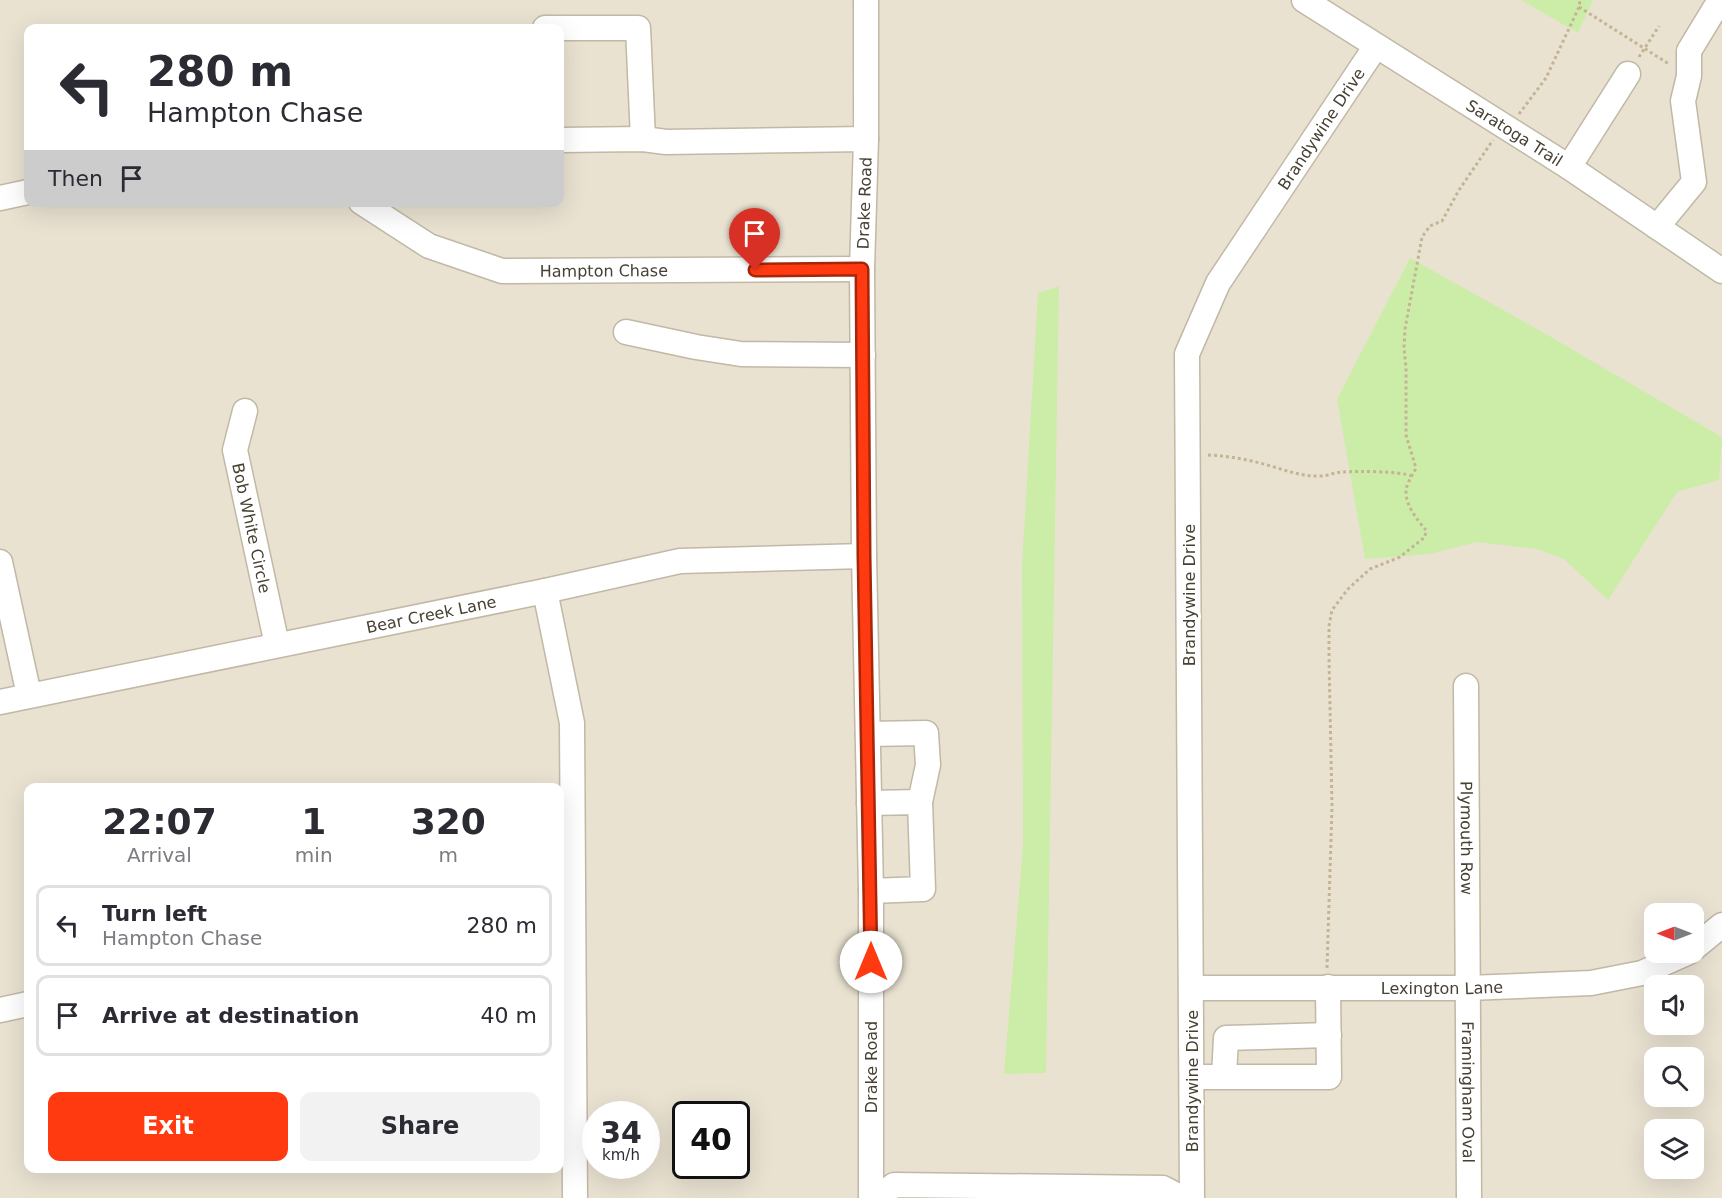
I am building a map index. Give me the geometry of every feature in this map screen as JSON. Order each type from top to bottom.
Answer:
[{"type":"street","name":"Drake Road","points":[[866,0],[866,139],[862,269],[870,891],[871,1198]]},
{"type":"street","name":"Saratoga Trail","points":[[1304,0],[1569,167],[1722,271]]},
{"type":"street","points":[[1657,227],[1694,182],[1683,101],[1689,76],[1689,51],[1720,0]]},
{"type":"street","points":[[564,28],[638,28],[643,139]]},
{"type":"street","name":"Brandywine Drive","points":[[1192,1198],[1187,354],[1218,283],[1376,46]]},
{"type":"street","points":[[1569,167],[1628,74]]},
{"type":"street","points":[[564,140],[643,139],[666,142],[866,139]]},
{"type":"street","points":[[0,198],[24,193]]},
{"type":"street","name":"Hampton Chase","points":[[369,207],[429,246],[502,271],[862,269]]},
{"type":"street","points":[[626,332],[741,354],[863,355]]},
{"type":"street","name":"Bob White Circle","points":[[245,411],[235,450],[277,645]]},
{"type":"street","name":"Bear Creek Lane","points":[[0,702],[545,591],[680,561],[864,556]]},
{"type":"street","points":[[0,562],[29,695]]},
{"type":"street","points":[[545,591],[572,723],[575,1198]]},
{"type":"street","name":"Plymouth Row","points":[[1466,686],[1468,988]]},
{"type":"street","points":[[868,734],[926,733],[928,765],[920,802],[923,889],[870,891]]},
{"type":"street","points":[[869,803],[920,802]]},
{"type":"street","points":[[1704,940],[1722,925]]},
{"type":"street","name":"Lexington Lane","points":[[1192,988],[1468,988],[1591,983],[1642,973],[1664,963]]},
{"type":"street","points":[[1192,1077],[1329,1077],[1328,987]]},
{"type":"street","name":"Framingham Oval","points":[[1468,988],[1469,1198]]},
{"type":"street","points":[[0,1010],[24,1005]]},
{"type":"street","points":[[1224,1076],[1226,1038],[1329,1035]]},
{"type":"street","points":[[877,1198],[894,1185],[905,1185],[1163,1188],[1182,1198]]},
{"type":"path","points":[[1513,119],[1523,111],[1546,78],[1580,7],[1580,0]]},
{"type":"path","points":[[1580,7],[1677,69]]},
{"type":"path","points":[[1628,74],[1659,26]]},
{"type":"path","points":[[1328,987],[1328,900],[1332,807],[1329,626],[1332,610],[1348,590],[1370,570],[1400,557],[1425,537],[1426,530],[1414,518],[1405,488],[1416,468],[1406,435],[1405,329],[1422,237],[1430,226],[1442,221],[1459,190],[1495,137]]},
{"type":"path","points":[[1188,454],[1234,457],[1307,476],[1355,471],[1403,473],[1412,476]]},
{"type":"shaded area","points":[[0,0],[853,0],[851,243],[855,317],[863,1198],[0,1198]]},
{"type":"shaded area","points":[[869,0],[1722,0],[1722,1198],[881,1198]]},
{"type":"green space","points":[[1521,0],[1593,0],[1578,33]]},
{"type":"green space","points":[[1410,258],[1722,437],[1719,480],[1677,492],[1608,600],[1564,559],[1537,549],[1477,542],[1430,554],[1365,559],[1337,399]]},
{"type":"green space","points":[[1059,286],[1046,1073],[1004,1074],[1023,846],[1022,565],[1038,293]]},
{"type":"route","points":[[755,270],[862,269],[871,962]]}]
